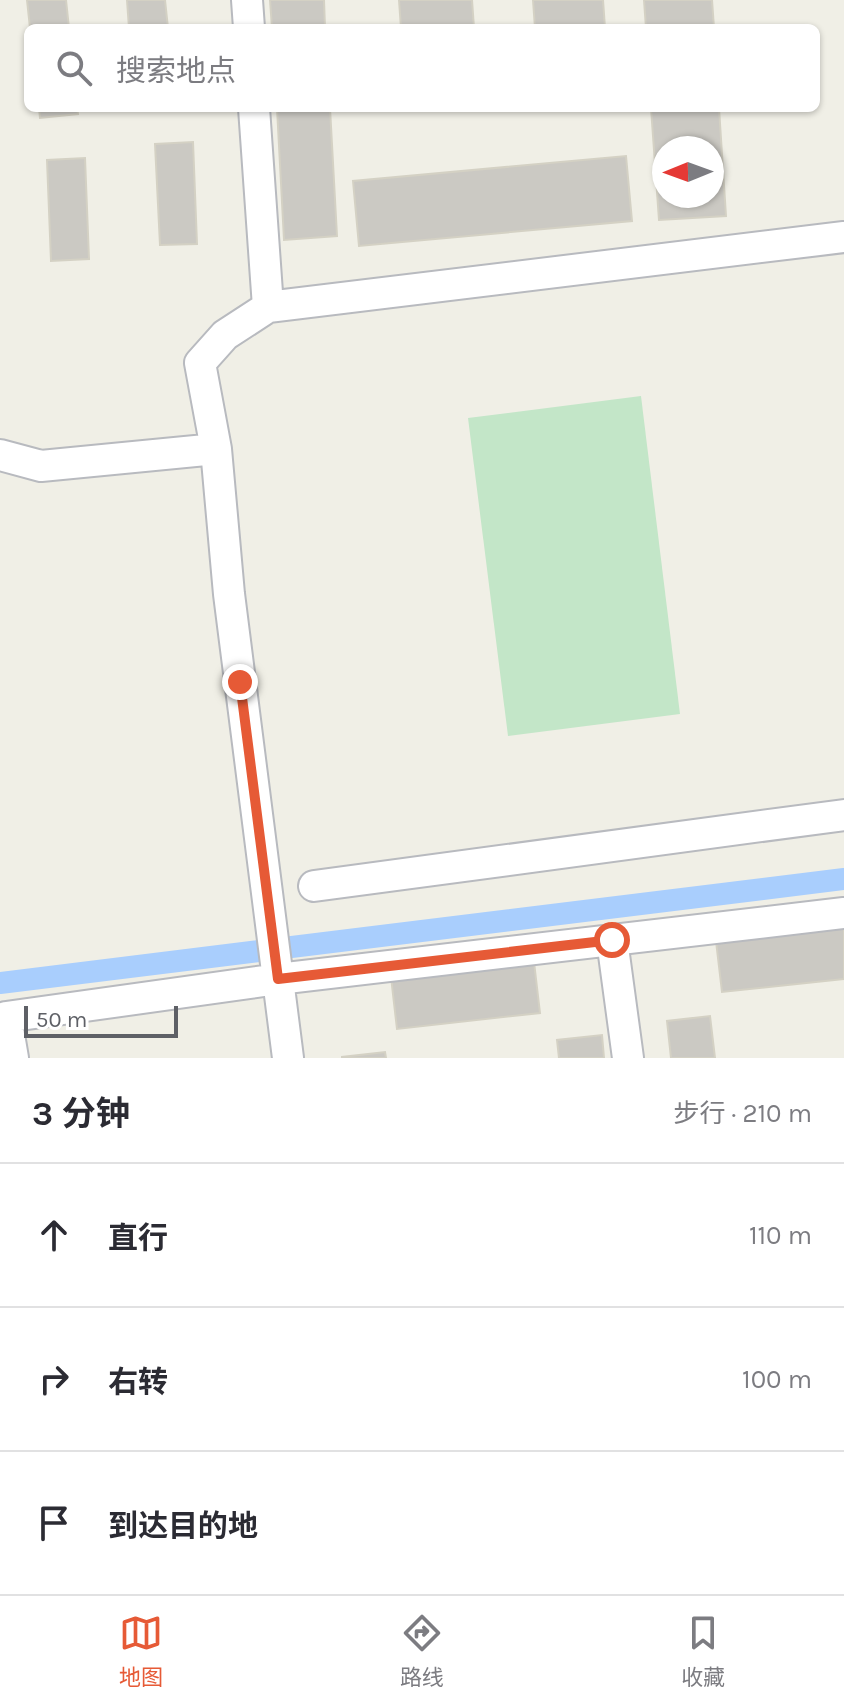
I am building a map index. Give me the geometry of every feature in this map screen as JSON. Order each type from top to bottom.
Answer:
[{"type":"lane","points":[[247,0],[249,24]]},
{"type":"lane","points":[[254,112],[268,307]]},
{"type":"lane","points":[[288,1058],[229,594],[216,449],[200,363],[225,335],[268,307],[844,237]]},
{"type":"lane","points":[[0,455],[41,466],[216,449]]},
{"type":"lane","points":[[314,886],[844,815]]},
{"type":"lane","points":[[13,1058],[6,1017],[278,979],[844,913]]},
{"type":"lane","points":[[612,940],[628,1058]]},
{"type":"green space","points":[[641,396],[680,714],[508,736],[468,418]]},
{"type":"building","points":[[27,0],[66,0],[69,24],[30,24]]},
{"type":"building","points":[[127,0],[165,0],[168,24],[129,24]]},
{"type":"building","points":[[270,0],[324,0],[325,24],[272,24]]},
{"type":"building","points":[[399,0],[472,0],[474,24],[401,24]]},
{"type":"building","points":[[533,0],[603,0],[605,24],[535,24]]},
{"type":"building","points":[[644,0],[712,0],[714,24],[646,24]]},
{"type":"building","points":[[39,112],[78,114],[40,118]]},
{"type":"building","points":[[277,112],[330,112],[337,236],[284,240]]},
{"type":"building","points":[[651,112],[719,112],[721,136],[653,136]]},
{"type":"building","points":[[193,142],[197,244],[160,245],[155,144]]},
{"type":"building","points":[[626,156],[632,221],[359,246],[353,181]]},
{"type":"building","points":[[85,158],[89,259],[51,261],[47,160]]},
{"type":"building","points":[[724,185],[726,216],[659,220],[658,208],[724,208]]},
{"type":"building","points":[[844,928],[844,979],[722,992],[716,941]]},
{"type":"building","points":[[534,962],[540,1013],[397,1029],[391,977]]},
{"type":"building","points":[[710,1016],[715,1058],[671,1058],[667,1021]]},
{"type":"building","points":[[602,1035],[604,1058],[559,1058],[557,1040]]},
{"type":"building","points":[[385,1052],[386,1058],[342,1058],[342,1057]]},
{"type":"waterway","points":[[0,983],[844,879]]},
{"type":"route","points":[[240,682],[278,979],[612,940]]}]
